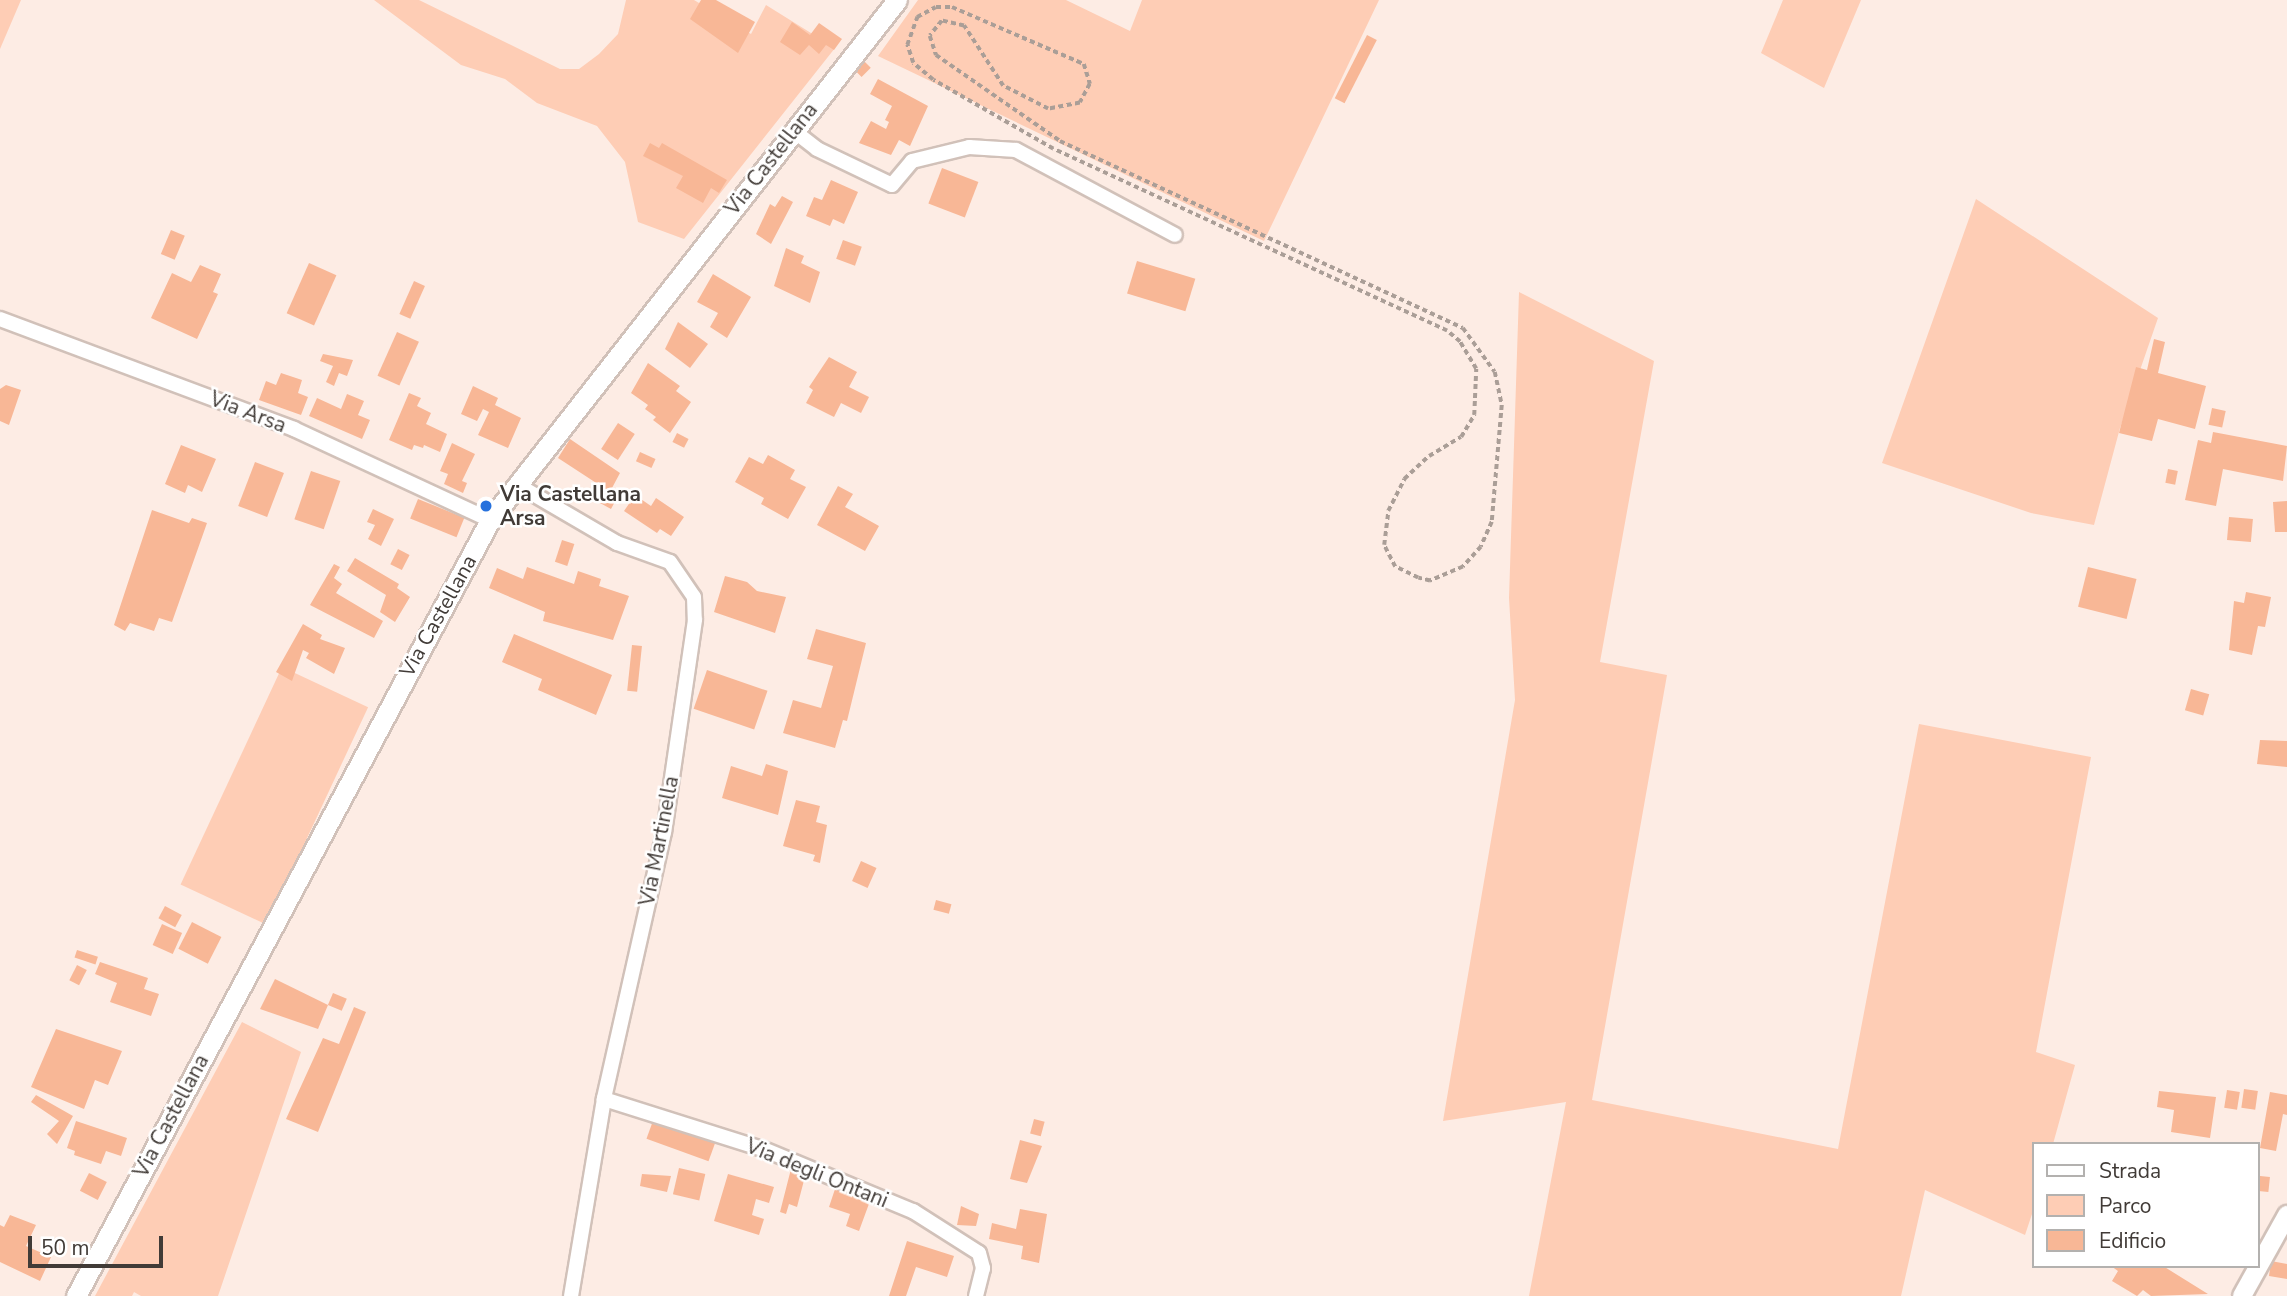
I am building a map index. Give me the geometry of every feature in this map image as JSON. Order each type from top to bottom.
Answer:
[{"type":"main road","name":"Via Castellana","points":[[76,1296],[490,520],[897,0]]},
{"type":"street","points":[[794,131],[817,149],[892,185],[912,161],[969,147],[1016,150],[1175,235]]},
{"type":"street","name":"Via Arsa","points":[[0,319],[294,429],[490,520]]},
{"type":"street","name":"Via Martinella","points":[[516,484],[617,542],[670,562],[694,597],[695,620],[664,832],[604,1099],[571,1296]]},
{"type":"street","name":"Via degli Ontani","points":[[604,1099],[763,1149],[913,1211],[979,1253],[983,1268],[976,1296]]},
{"type":"street","points":[[2259,1265],[2287,1215]]},
{"type":"street","points":[[2242,1296],[2258,1268]]},
{"type":"path","points":[[936,7],[952,7],[1084,64],[1090,84],[1080,103],[1048,109],[1003,86],[964,26],[942,21],[930,36],[936,55],[1060,141],[1450,320],[1476,342],[1495,372],[1502,420],[1492,522],[1481,547],[1462,567],[1430,581],[1418,578],[1395,567],[1384,545],[1388,511],[1404,479],[1429,456],[1461,437],[1474,415],[1476,369],[1460,342],[1447,331],[1053,149],[933,80],[913,63],[908,36],[917,17],[936,7]]},
{"type":"green space","points":[[0,0],[21,0],[0,49]]},
{"type":"green space","points":[[374,0],[419,0],[560,69],[579,69],[599,54],[618,34],[626,0],[694,0],[751,34],[766,5],[835,48],[684,239],[638,222],[625,162],[597,126],[537,103],[505,79],[461,65]]},
{"type":"green space","points":[[918,0],[1066,0],[1130,31],[1142,0],[1379,0],[1264,241],[878,56]]},
{"type":"green space","points":[[1783,0],[1861,0],[1824,88],[1761,53]]},
{"type":"green space","points":[[1976,199],[2158,318],[2120,428],[2094,525],[2031,513],[1882,463]]},
{"type":"green space","points":[[1519,292],[1654,361],[1600,662],[1667,675],[1592,1100],[1838,1149],[1919,724],[2091,757],[2036,1052],[2075,1065],[2054,1142],[2032,1142],[2032,1214],[2025,1235],[1925,1190],[1901,1296],[1529,1296],[1566,1102],[1443,1121],[1515,700],[1509,598]]},
{"type":"green space","points":[[282,667],[368,707],[267,925],[181,885]]},
{"type":"green space","points":[[242,1022],[301,1052],[218,1296],[141,1296],[134,1292],[132,1296],[95,1296]]},
{"type":"building","points":[[701,0],[716,0],[755,22],[738,53],[690,19]]},
{"type":"building","points":[[792,22],[810,35],[819,23],[842,39],[834,50],[826,45],[819,54],[809,45],[800,55],[780,42]]},
{"type":"building","points":[[1367,35],[1377,40],[1345,103],[1335,98]]},
{"type":"building","points":[[863,60],[871,68],[862,77],[854,69]]},
{"type":"building","points":[[878,79],[928,106],[910,146],[899,140],[891,155],[859,143],[871,121],[886,129],[889,122],[885,120],[892,106],[870,94]]},
{"type":"building","points":[[650,143],[659,148],[662,143],[727,180],[719,193],[711,188],[703,203],[676,188],[683,176],[643,156]]},
{"type":"building","points":[[942,168],[978,182],[965,217],[928,203]]},
{"type":"building","points":[[831,180],[858,192],[844,224],[833,219],[830,226],[806,216],[814,197],[822,200]]},
{"type":"building","points":[[782,196],[793,202],[771,244],[756,234],[770,204],[775,207]]},
{"type":"building","points":[[171,230],[185,236],[175,260],[161,254]]},
{"type":"building","points":[[843,240],[862,247],[855,266],[836,259]]},
{"type":"building","points":[[786,248],[804,256],[801,263],[820,272],[810,303],[774,286]]},
{"type":"building","points":[[1137,261],[1195,279],[1185,311],[1127,294]]},
{"type":"building","points":[[309,263],[336,275],[314,325],[287,313]]},
{"type":"building","points":[[200,265],[221,274],[213,292],[218,294],[197,339],[151,318],[172,273],[191,282]]},
{"type":"building","points":[[713,274],[751,297],[727,338],[710,327],[718,313],[697,302]]},
{"type":"building","points":[[414,281],[425,286],[410,319],[399,314]]},
{"type":"building","points":[[678,322],[708,344],[690,368],[665,349]]},
{"type":"building","points":[[397,332],[419,342],[399,386],[377,376]]},
{"type":"building","points":[[2154,339],[2165,342],[2158,373],[2206,386],[2195,429],[2158,419],[2152,441],[2119,433],[2136,367],[2147,370]]},
{"type":"building","points":[[323,354],[353,360],[347,376],[339,373],[334,386],[326,382],[333,366],[320,361]]},
{"type":"building","points":[[829,357],[857,372],[849,387],[869,397],[861,413],[841,403],[834,417],[806,403],[813,390],[809,387]]},
{"type":"building","points":[[648,363],[680,386],[676,391],[691,402],[670,433],[653,420],[656,417],[645,409],[648,405],[631,393]]},
{"type":"building","points":[[281,373],[302,380],[298,393],[308,397],[301,415],[259,400],[266,381],[276,385]]},
{"type":"building","points":[[6,385],[21,390],[9,425],[0,421],[0,389]]},
{"type":"building","points":[[473,386],[498,398],[495,405],[521,418],[508,448],[478,435],[489,412],[483,409],[477,421],[461,414]]},
{"type":"building","points":[[409,393],[421,398],[417,406],[431,413],[426,424],[447,434],[440,452],[424,445],[423,448],[414,445],[412,450],[389,440]]},
{"type":"building","points":[[347,394],[364,401],[358,415],[370,420],[362,439],[309,416],[317,398],[341,409]]},
{"type":"building","points":[[2212,408],[2226,411],[2222,428],[2208,425]]},
{"type":"building","points":[[618,423],[635,434],[618,460],[601,449]]},
{"type":"building","points":[[2213,432],[2287,446],[2283,481],[2223,469],[2216,506],[2185,500],[2198,440],[2211,443]]},
{"type":"building","points":[[677,433],[689,439],[684,448],[672,442]]},
{"type":"building","points":[[570,439],[620,473],[612,488],[619,494],[611,509],[600,503],[607,490],[558,458]]},
{"type":"building","points":[[452,443],[475,454],[462,481],[467,483],[463,493],[444,484],[448,474],[440,471]]},
{"type":"building","points":[[181,445],[216,459],[202,492],[188,485],[185,493],[165,484]]},
{"type":"building","points":[[640,452],[656,459],[651,468],[636,461]]},
{"type":"building","points":[[768,455],[795,470],[790,479],[806,487],[788,519],[761,504],[764,498],[735,482],[749,457],[763,464]]},
{"type":"building","points":[[255,462],[284,473],[267,517],[238,506]]},
{"type":"building","points":[[2168,469],[2178,471],[2175,485],[2165,483]]},
{"type":"building","points":[[311,471],[340,481],[324,529],[294,519]]},
{"type":"building","points":[[838,486],[853,494],[845,507],[879,526],[865,551],[817,525]]},
{"type":"building","points":[[635,495],[651,506],[656,498],[684,517],[671,536],[660,529],[657,533],[624,511]]},
{"type":"building","points":[[418,499],[464,518],[456,537],[410,518]]},
{"type":"building","points":[[2287,501],[2287,532],[2275,532],[2273,502]]},
{"type":"building","points":[[373,509],[394,519],[381,546],[368,539],[375,525],[367,522]]},
{"type":"building","points":[[152,510],[189,523],[192,518],[207,523],[172,622],[159,618],[154,631],[130,623],[125,631],[114,625]]},
{"type":"building","points":[[2229,517],[2253,519],[2251,542],[2227,540]]},
{"type":"building","points":[[562,540],[574,544],[567,566],[555,562]]},
{"type":"building","points":[[398,549],[410,555],[402,570],[390,564]]},
{"type":"building","points":[[355,558],[399,584],[397,588],[410,597],[395,622],[380,612],[386,595],[347,571]]},
{"type":"building","points":[[334,564],[340,567],[334,578],[342,584],[336,593],[383,621],[374,638],[310,605]]},
{"type":"building","points":[[527,567],[574,584],[578,571],[601,579],[599,586],[629,596],[613,640],[543,621],[545,612],[489,588],[497,568],[523,579]]},
{"type":"building","points":[[2088,567],[2137,579],[2127,619],[2078,607]]},
{"type":"building","points":[[725,576],[747,582],[757,591],[786,597],[775,633],[714,612]]},
{"type":"building","points":[[2246,592],[2271,597],[2265,627],[2258,626],[2252,655],[2229,650],[2234,601],[2244,603]]},
{"type":"building","points":[[303,624],[322,635],[320,639],[345,648],[334,674],[306,658],[309,653],[303,650],[292,681],[276,672]]},
{"type":"building","points":[[816,629],[866,643],[847,721],[843,720],[835,748],[783,733],[793,700],[821,708],[833,666],[807,659]]},
{"type":"building","points":[[514,634],[612,675],[596,715],[538,690],[542,679],[502,662]]},
{"type":"building","points":[[632,645],[642,646],[637,692],[627,691]]},
{"type":"building","points":[[707,670],[768,691],[754,730],[694,709]]},
{"type":"building","points":[[2191,689],[2209,694],[2203,715],[2185,710]]},
{"type":"building","points":[[2260,740],[2287,741],[2287,767],[2257,764]]},
{"type":"building","points":[[766,764],[788,771],[778,815],[722,798],[731,766],[762,776]]},
{"type":"building","points":[[796,800],[820,806],[816,822],[827,825],[820,863],[813,861],[815,855],[783,846]]},
{"type":"building","points":[[861,861],[877,868],[868,888],[852,881]]},
{"type":"building","points":[[936,900],[951,904],[949,914],[933,910]]},
{"type":"building","points":[[165,906],[182,915],[175,927],[158,918]]},
{"type":"building","points":[[192,922],[221,937],[208,964],[178,949]]},
{"type":"building","points":[[162,924],[182,933],[173,954],[153,945]]},
{"type":"building","points":[[77,950],[98,957],[95,964],[75,958]]},
{"type":"building","points":[[100,962],[148,978],[144,989],[159,994],[151,1016],[110,1002],[117,983],[95,974]]},
{"type":"building","points":[[77,965],[87,970],[79,985],[69,980]]},
{"type":"building","points":[[275,979],[328,1005],[318,1029],[260,1009]]},
{"type":"building","points":[[333,993],[347,999],[342,1011],[328,1005]]},
{"type":"building","points":[[354,1007],[366,1012],[318,1132],[286,1119],[323,1038],[339,1044]]},
{"type":"building","points":[[56,1029],[122,1051],[108,1085],[95,1080],[84,1109],[31,1087]]},
{"type":"building","points":[[2244,1089],[2258,1091],[2255,1110],[2241,1108]]},
{"type":"building","points":[[2227,1090],[2240,1092],[2237,1110],[2224,1108]]},
{"type":"building","points":[[2159,1091],[2216,1097],[2210,1138],[2171,1132],[2174,1110],[2157,1107]]},
{"type":"building","points":[[2270,1092],[2287,1095],[2287,1115],[2283,1114],[2276,1151],[2260,1148]]},
{"type":"building","points":[[36,1095],[73,1116],[57,1144],[47,1134],[59,1121],[31,1102]]},
{"type":"building","points":[[654,1118],[716,1141],[708,1161],[646,1139]]},
{"type":"building","points":[[1034,1119],[1045,1122],[1041,1136],[1030,1133]]},
{"type":"building","points":[[76,1121],[127,1138],[121,1156],[106,1151],[101,1164],[74,1155],[75,1151],[67,1148]]},
{"type":"building","points":[[1020,1140],[1042,1146],[1027,1183],[1010,1179]]},
{"type":"building","points":[[792,1165],[807,1169],[797,1207],[789,1204],[786,1214],[780,1212]]},
{"type":"building","points":[[679,1168],[705,1174],[699,1200],[673,1194]]},
{"type":"building","points":[[89,1173],[107,1182],[98,1200],[80,1191]]},
{"type":"building","points":[[642,1174],[671,1176],[667,1192],[640,1186]]},
{"type":"building","points":[[728,1174],[774,1187],[769,1203],[756,1199],[752,1215],[764,1219],[759,1235],[714,1221]]},
{"type":"building","points":[[2260,1176],[2270,1177],[2268,1192],[2259,1191]]},
{"type":"building","points":[[835,1189],[870,1201],[859,1231],[846,1226],[850,1214],[829,1207]]},
{"type":"building","points":[[961,1206],[979,1214],[976,1226],[957,1225]]},
{"type":"building","points":[[1020,1209],[1047,1214],[1039,1263],[1021,1259],[1023,1246],[989,1239],[992,1223],[1016,1229]]},
{"type":"building","points":[[10,1215],[36,1225],[26,1246],[51,1257],[40,1281],[0,1262],[0,1225],[4,1227]]},
{"type":"building","points":[[907,1241],[954,1256],[947,1277],[916,1267],[906,1296],[889,1296]]},
{"type":"building","points":[[2271,1261],[2287,1264],[2287,1279],[2269,1276]]},
{"type":"building","points":[[2114,1268],[2166,1268],[2208,1294],[2151,1296],[2143,1290],[2137,1296],[2112,1281],[2118,1271]]},
{"type":"place","name":"Via Castellana Arsa","points":[[486,506]]}]
